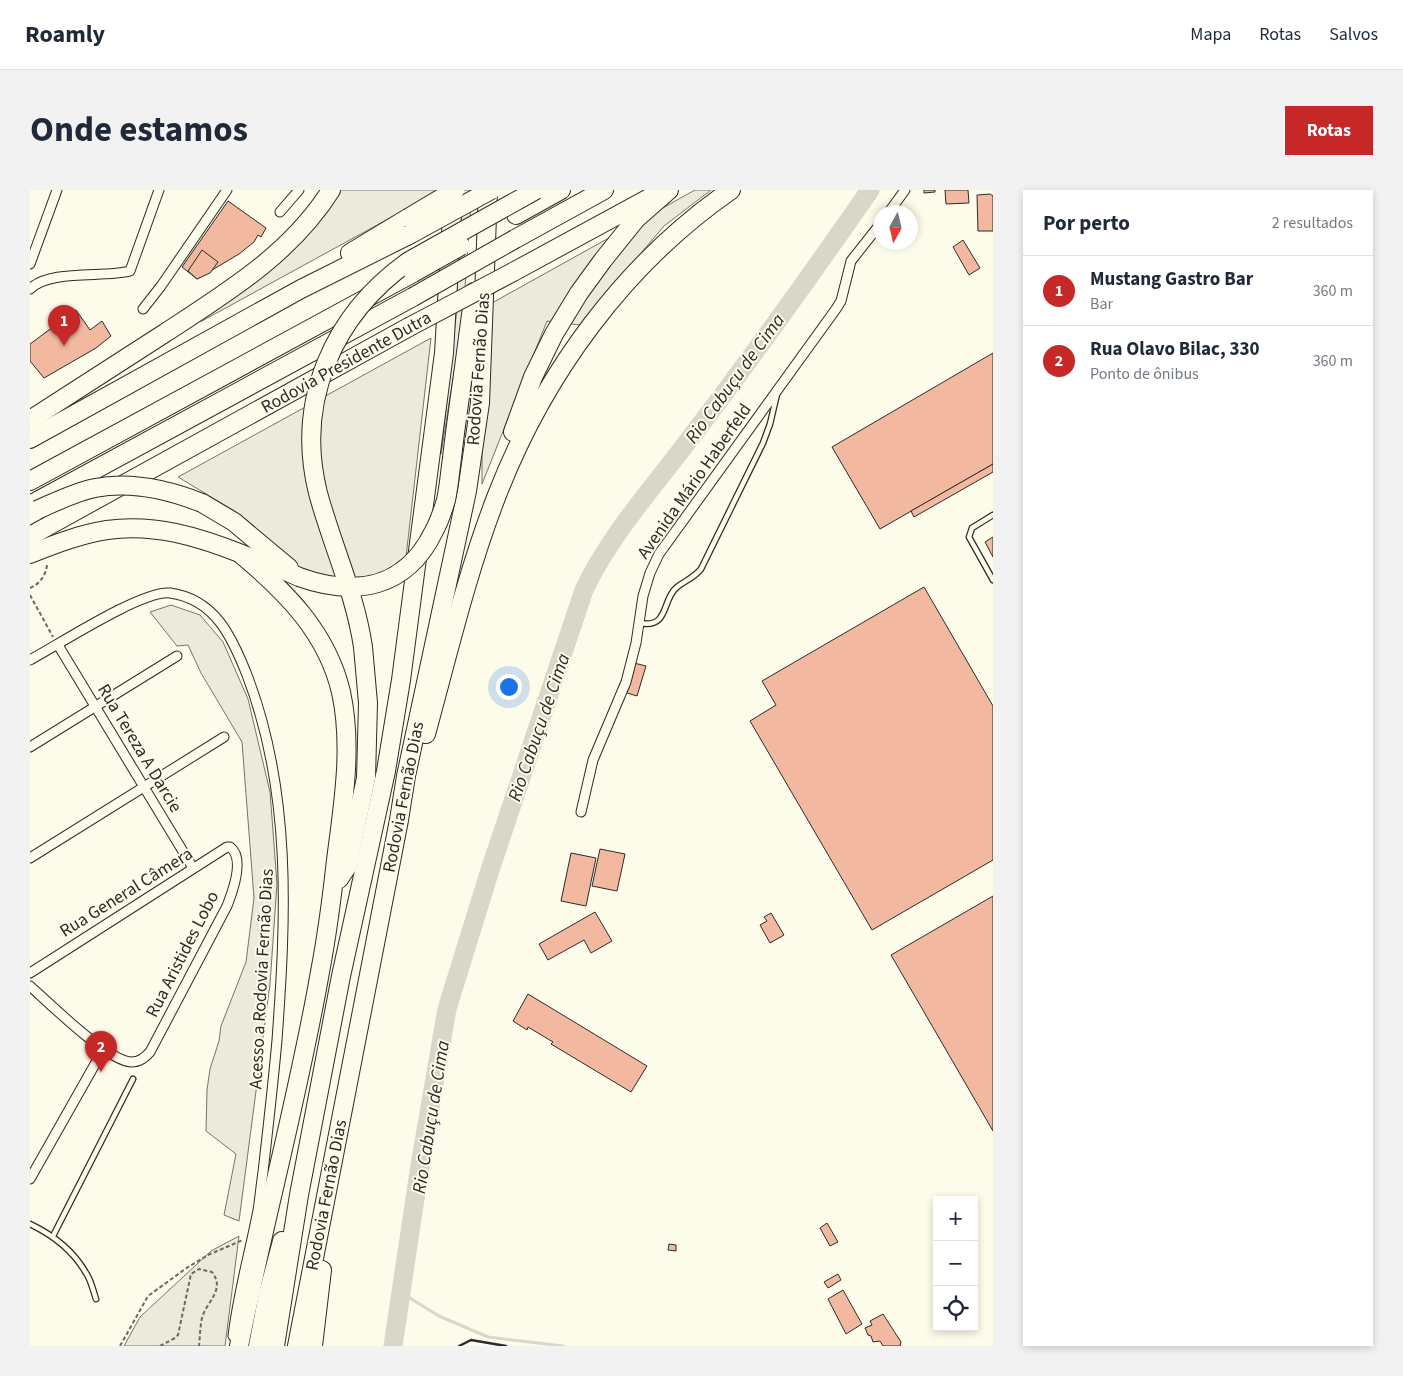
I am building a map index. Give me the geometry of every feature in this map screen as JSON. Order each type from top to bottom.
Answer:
[{"type":"highway","points":[[30,420],[223,295],[267,263],[304,227],[332,190]]},
{"type":"highway","points":[[439,190],[438,331],[444,353]]},
{"type":"highway","points":[[408,227],[454,190]]},
{"type":"highway","name":"Rodovia Fernão Dias","points":[[275,1346],[299,1194],[340,976],[388,761],[407,637],[444,353],[454,190]]},
{"type":"highway","points":[[30,439],[408,227],[489,190]]},
{"type":"highway","points":[[30,554],[47,546],[107,530],[150,529],[195,537],[220,545],[314,582],[341,587],[371,585],[389,580],[397,575],[414,561],[429,542],[446,501],[489,190]]},
{"type":"highway","name":"Rodovia Fernão Dias","points":[[297,1346],[406,776],[468,481],[480,403],[489,190]]},
{"type":"highway","points":[[332,890],[347,867],[366,778],[368,703],[363,647],[356,610],[318,494],[312,461],[313,410],[319,385],[328,359],[344,326],[380,284],[409,261],[536,190]]},
{"type":"highway","points":[[30,481],[561,190]]},
{"type":"highway","name":"Rodovia Presidente Dutra","points":[[32,510],[604,190]]},
{"type":"highway","name":"Rodovia Presidente Dutra","points":[[30,536],[409,327],[663,190]]},
{"type":"highway","points":[[477,553],[480,523],[533,376],[554,334],[579,293],[603,260],[636,219],[669,190]]},
{"type":"highway","points":[[399,820],[415,776],[477,553],[497,496],[532,417],[574,348],[617,294],[688,222],[731,190]]},
{"type":"highway","points":[[32,510],[94,488],[130,486],[154,489],[178,495],[224,515],[245,529],[299,576]]},
{"type":"highway","points":[[239,1346],[317,990],[344,800],[346,754],[346,729],[341,692],[326,652],[294,602],[242,555]]},
{"type":"highway","points":[[258,1346],[268,1294],[291,1206],[299,1194]]},
{"type":"highway","points":[[313,1346],[326,1243],[326,1201]]},
{"type":"street","points":[[30,264],[57,190]]},
{"type":"street","points":[[30,290],[46,281],[74,275],[130,271],[159,190]]},
{"type":"street","points":[[143,309],[227,190]]},
{"type":"street","points":[[280,212],[299,190]]},
{"type":"street","points":[[895,205],[905,190]]},
{"type":"street","name":"Avenida Mário Haberfeld","points":[[581,812],[593,760],[626,682],[632,661],[643,596],[659,554],[836,309],[841,301],[851,261],[873,232]]},
{"type":"street","name":"Acesso a Rodovia Fernão Dias","points":[[30,660],[140,599],[167,593],[201,603],[214,614],[226,629],[243,664],[254,693],[272,761],[281,824],[283,862],[281,975],[269,1134],[258,1209],[236,1312],[233,1346]]},
{"type":"street","name":"Rua Tereza A Darcie","points":[[58,645],[193,868]]},
{"type":"street","points":[[30,747],[96,708],[177,656]]},
{"type":"street","points":[[30,858],[224,737]]},
{"type":"street","name":"Rua General Câmera","points":[[30,972],[227,848],[232,848],[237,856]]},
{"type":"street","name":"Rua Aristides Lobo","points":[[103,1050],[120,1060],[131,1062],[142,1060],[150,1052],[227,906],[236,875],[237,856]]},
{"type":"street","points":[[30,986],[103,1050],[30,1179]]},
{"type":"lane","points":[[639,623],[649,623],[662,616],[675,589],[692,578],[701,569],[763,443],[779,388]]},
{"type":"lane","points":[[993,514],[972,528],[969,537],[993,580]]},
{"type":"lane","points":[[53,1236],[133,1079]]},
{"type":"lane","points":[[30,1224],[53,1236],[78,1261],[87,1274],[96,1299]]},
{"type":"path","points":[[30,588],[36,586],[43,578],[47,568],[47,546]]},
{"type":"path","points":[[30,595],[58,645]]},
{"type":"path","points":[[120,1346],[148,1296],[188,1267],[210,1254],[252,1236]]},
{"type":"path","points":[[160,1346],[178,1335],[191,1274],[199,1269],[212,1272],[218,1285],[212,1302],[202,1316],[199,1346]]},
{"type":"shaded area","points":[[340,190],[441,190],[202,321],[198,321],[338,193]]},
{"type":"shaded area","points":[[461,190],[472,190],[463,316],[441,454],[456,317]]},
{"type":"shaded area","points":[[695,190],[711,190],[664,226],[580,325],[547,321],[482,484],[482,446],[492,303]]},
{"type":"shaded area","points":[[431,338],[406,557],[374,578],[327,578],[297,566],[238,513],[178,477]]},
{"type":"shaded area","points":[[171,605],[200,615],[223,642],[248,699],[270,792],[277,884],[270,984],[239,1221],[224,1215],[236,1154],[206,1131],[207,1090],[210,1069],[219,1041],[221,1026],[246,962],[254,898],[242,742],[201,673],[188,645],[177,646],[150,612]]},
{"type":"shaded area","points":[[239,1236],[225,1346],[124,1346],[140,1317],[211,1251]]},
{"type":"building","points":[[924,190],[935,190],[935,192],[924,193]]},
{"type":"building","points":[[945,190],[968,190],[969,203],[946,204]]},
{"type":"building","points":[[990,194],[993,196],[993,231],[978,231],[977,195]]},
{"type":"building","points":[[228,201],[266,228],[261,237],[258,235],[254,242],[239,254],[197,279],[182,267]]},
{"type":"building","points":[[963,240],[980,268],[969,275],[953,247]]},
{"type":"building","points":[[202,250],[218,262],[210,273],[197,279],[188,271]]},
{"type":"building","points":[[76,310],[90,330],[102,321],[111,336],[96,348],[44,378],[30,361],[30,344]]},
{"type":"building","points":[[993,353],[993,464],[880,529],[832,447]]},
{"type":"building","points":[[993,464],[993,472],[914,517],[911,511]]},
{"type":"building","points":[[993,537],[993,557],[985,542]]},
{"type":"building","points":[[924,587],[993,706],[993,860],[872,930],[750,721],[776,705],[762,681]]},
{"type":"building","points":[[634,663],[646,666],[637,696],[624,692]]},
{"type":"building","points":[[600,849],[625,854],[617,891],[592,886]]},
{"type":"building","points":[[571,853],[596,858],[586,906],[561,901]]},
{"type":"building","points":[[993,896],[993,1131],[891,955]]},
{"type":"building","points":[[595,912],[612,941],[591,953],[584,940],[548,960],[539,944]]},
{"type":"building","points":[[771,913],[784,935],[770,943],[760,925],[767,921],[764,917]]},
{"type":"building","points":[[528,994],[647,1066],[631,1092],[551,1044],[553,1042],[528,1027],[527,1030],[513,1021]]},
{"type":"building","points":[[827,1223],[838,1242],[830,1246],[820,1228]]},
{"type":"building","points":[[669,1244],[676,1245],[676,1251],[668,1250]]},
{"type":"building","points":[[838,1274],[841,1280],[828,1288],[824,1282]]},
{"type":"building","points":[[843,1290],[862,1324],[846,1334],[828,1299]]},
{"type":"building","points":[[883,1314],[901,1342],[900,1346],[883,1346],[880,1341],[873,1342],[871,1336],[868,1335],[865,1328],[872,1325],[870,1321]]},
{"type":"waterway","name":"Rio Cabuçu de Cima","points":[[393,1346],[420,1165],[447,1009],[490,870],[584,590],[594,570],[619,531],[758,348],[870,190]]},
{"type":"waterway","points":[[400,1292],[439,1316],[488,1337],[563,1346]]},
{"type":"wall","points":[[459,1346],[471,1340],[506,1346]]},
{"type":"place","name":"Mustang Gastro Bar","points":[[64,346]]},
{"type":"place","name":"Rua Olavo Bilac, 330","points":[[101,1072]]}]
